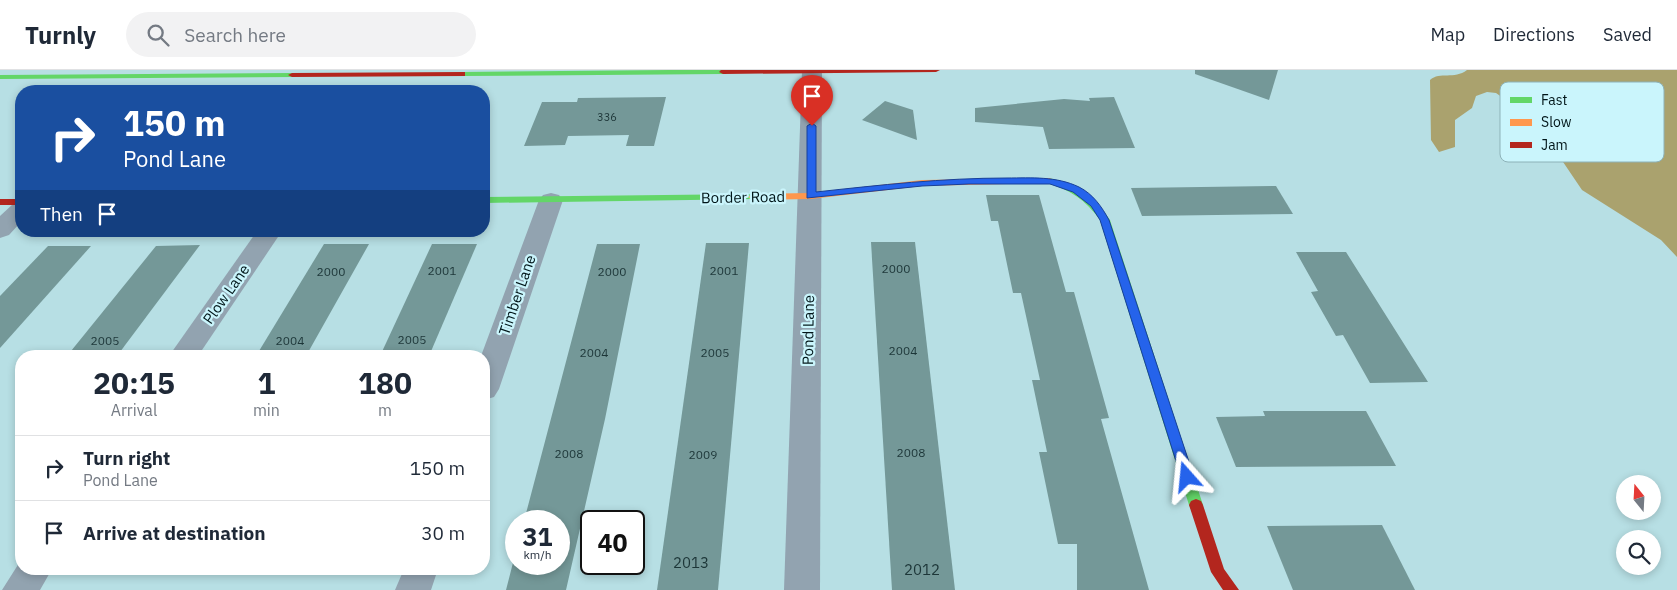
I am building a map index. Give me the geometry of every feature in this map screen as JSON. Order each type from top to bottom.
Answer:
[{"type":"street","points":[[0,77],[936,70]]},
{"type":"street","name":"Pond Lane","points":[[802,590],[812,71]]},
{"type":"street","name":"Border Road","points":[[490,200],[811,196],[922,183],[969,181],[1051,181],[1076,190],[1095,204],[1104,220],[1218,572],[1232,590]]},
{"type":"street","name":"Timber Lane","points":[[490,373],[550,200]]},
{"type":"street","points":[[0,202],[15,202]]},
{"type":"street","points":[[0,230],[15,215]]},
{"type":"street","name":"Plow Lane","points":[[187,350],[266,237]]},
{"type":"street","points":[[20,590],[31,575]]},
{"type":"street","points":[[413,590],[419,575]]},
{"type":"shaded area","points":[[1467,70],[1677,70],[1677,257],[1661,240],[1582,190],[1563,162],[1664,162],[1664,82],[1500,82],[1500,96],[1496,93],[1487,92],[1476,96],[1472,108],[1455,120],[1455,147],[1439,152],[1431,140],[1430,80],[1438,76],[1462,73]]},
{"type":"building","points":[[1195,70],[1278,70],[1269,100],[1195,74]]},
{"type":"building","points":[[666,97],[654,146],[626,146],[629,135],[568,136],[565,145],[524,146],[542,102],[577,102],[578,98]]},
{"type":"building","points":[[1114,97],[1135,148],[1049,149],[1043,127],[975,122],[975,108],[1064,99],[1090,101],[1089,98]]},
{"type":"building","points":[[885,101],[913,110],[917,140],[862,120]]},
{"type":"building","points":[[1276,186],[1293,214],[1142,216],[1131,188]]},
{"type":"building","points":[[986,195],[1039,195],[1066,292],[1074,292],[1109,418],[1101,419],[1149,590],[1077,590],[1077,544],[1058,544],[1039,452],[1047,452],[1032,380],[1040,380],[1021,293],[1013,293],[998,221],[991,221]]},
{"type":"building","points":[[871,242],[915,242],[955,590],[892,590]]},
{"type":"building","points":[[706,243],[749,243],[718,590],[657,590]]},
{"type":"building","points":[[324,244],[369,244],[309,350],[260,350]]},
{"type":"building","points":[[432,244],[477,244],[432,350],[383,350]]},
{"type":"building","points":[[597,244],[640,244],[605,419],[584,510],[580,510],[580,529],[570,572],[570,510],[527,510]]},
{"type":"building","points":[[200,245],[121,350],[72,350],[156,246]]},
{"type":"building","points":[[48,246],[91,246],[0,348],[0,296]]},
{"type":"building","points":[[1296,252],[1346,252],[1428,382],[1370,383],[1343,335],[1336,336],[1311,292],[1318,291]]},
{"type":"building","points":[[1263,411],[1366,411],[1396,466],[1236,467],[1216,417],[1265,416]]},
{"type":"building","points":[[1382,525],[1415,590],[1293,590],[1267,526]]},
{"type":"building","points":[[510,575],[569,575],[566,590],[506,590]]},
{"type":"traffic: fast","points":[[462,74],[723,72]]},
{"type":"traffic: fast","points":[[0,77],[292,75]]},
{"type":"traffic: fast","points":[[1049,181],[1066,186],[1082,194],[1100,212],[1105,220],[1196,505]]},
{"type":"traffic: fast","points":[[490,200],[753,197]]},
{"type":"traffic: slow","points":[[753,197],[811,196],[922,183],[1049,181]]},
{"type":"traffic: jam","points":[[723,72],[936,70]]},
{"type":"traffic: jam","points":[[292,75],[462,74]]},
{"type":"traffic: jam","points":[[0,202],[15,202]]},
{"type":"traffic: jam","points":[[1196,505],[1218,572],[1232,590]]},
{"type":"route","points":[[812,126],[811,196],[922,183],[1051,181],[1076,190],[1095,204],[1104,220],[1187,477]]}]
